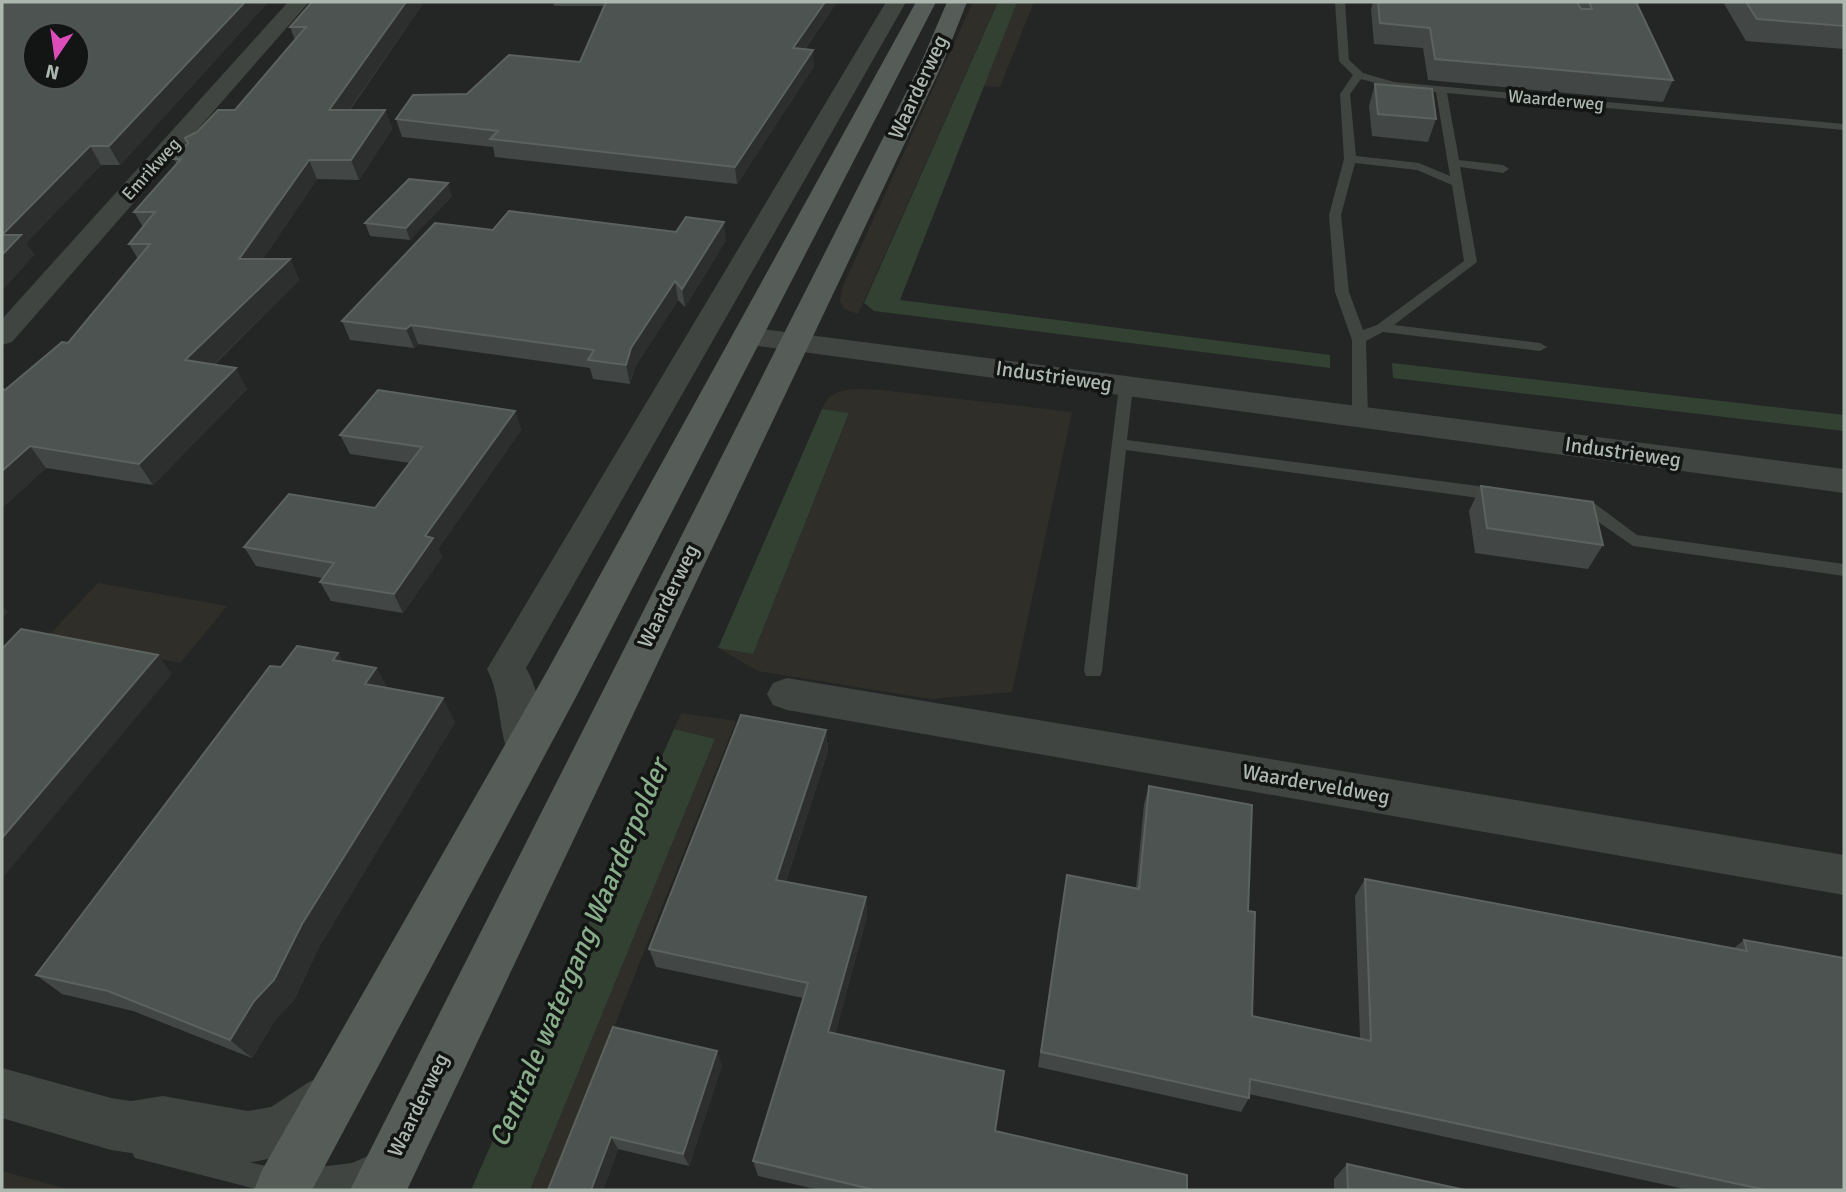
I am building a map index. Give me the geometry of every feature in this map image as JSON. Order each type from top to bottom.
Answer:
[{"type":"main road","name":"Waarderweg","points":[[284,1187],[526,747],[926,2]]},
{"type":"main road","name":"Waarderweg","points":[[384,1175],[931,65],[957,2]]},
{"type":"street","name":"Emrikweg","points":[[2,336],[299,2]]},
{"type":"street","points":[[526,747],[514,681],[506,669],[896,2]]},
{"type":"street","name":"Industrieweg","points":[[747,336],[1844,481]]},
{"type":"street","name":"Waarderveldweg","points":[[787,694],[1844,875]]},
{"type":"street","points":[[2,1093],[128,1128],[160,1122],[234,1138],[260,1137],[275,1133],[302,1120],[333,1094]]},
{"type":"lane","points":[[1340,2],[1344,61],[1359,75],[1345,94],[1350,159],[1335,215],[1342,292],[1359,340],[1360,417]]},
{"type":"lane","name":"Waarderweg","points":[[1359,75],[1393,85],[1839,127]]},
{"type":"lane","points":[[1359,340],[1368,332],[1382,328],[1471,262],[1441,89]]},
{"type":"lane","points":[[1350,159],[1419,167],[1458,183]]},
{"type":"lane","points":[[1454,163],[1503,169]]},
{"type":"lane","points":[[1382,328],[1540,347]]},
{"type":"lane","points":[[1093,671],[1126,386]]},
{"type":"lane","points":[[1120,444],[1519,498]]},
{"type":"lane","points":[[1560,503],[1588,507],[1633,540],[1844,570]]},
{"type":"lane","points":[[128,1128],[144,1149],[284,1187],[352,1176],[384,1175]]},
{"type":"shaded area","points":[[2,2],[1844,2],[1844,1190],[2,1190]]},
{"type":"shaded area","points":[[973,2],[998,2],[858,314],[844,309],[840,301],[842,288]]},
{"type":"shaded area","points":[[1017,2],[1034,2],[1000,87],[981,86]]},
{"type":"shaded area","points":[[847,390],[881,390],[1072,412],[1012,692],[931,699],[758,671],[718,648],[753,654],[849,414],[822,409],[826,401],[832,395]]},
{"type":"shaded area","points":[[98,583],[227,606],[180,663],[47,637]]},
{"type":"shaded area","points":[[681,713],[736,721],[549,1190],[530,1190],[715,739],[674,729]]},
{"type":"shaded area","points":[[2,1171],[71,1190],[2,1190]]},
{"type":"water","points":[[998,2],[1017,2],[900,300],[1330,355],[1330,368],[874,311],[864,303]]},
{"type":"water","points":[[1392,363],[1844,415],[1844,431],[1393,378]]},
{"type":"water","points":[[822,409],[849,413],[753,654],[718,648]]},
{"type":"water","name":"Centrale watergang Waarderpolder","points":[[674,729],[715,739],[530,1190],[471,1190]]},
{"type":"building","points":[[2,2],[245,2],[109,146],[90,146],[2,235]]},
{"type":"building","points":[[312,2],[406,2],[329,110],[385,110],[351,160],[309,160],[239,259],[290,259],[185,360],[236,368],[139,464],[30,446],[2,471],[2,389],[5,390],[62,342],[68,343],[150,244],[129,244],[155,212],[134,212],[181,159],[174,159],[188,143],[185,138],[197,132],[218,110],[235,110],[306,27],[290,27]]},
{"type":"building","points":[[606,2],[825,2],[793,48],[813,50],[735,167],[490,139],[498,131],[396,119],[413,95],[467,94],[509,55],[580,62]]},
{"type":"building","points":[[1378,2],[1577,2],[1581,9],[1592,9],[1589,2],[1636,2],[1673,80],[1435,59],[1430,28],[1380,23]]},
{"type":"building","points":[[1746,2],[1844,2],[1844,26],[1757,19]]},
{"type":"building","points":[[1375,84],[1432,89],[1436,119],[1378,114]]},
{"type":"building","points":[[409,179],[448,183],[406,228],[365,223]]},
{"type":"building","points":[[509,211],[676,232],[686,217],[724,222],[682,289],[675,281],[631,348],[626,365],[588,360],[594,350],[411,325],[406,329],[342,321],[435,223],[493,230]]},
{"type":"building","points":[[2,235],[21,235],[2,255]]},
{"type":"building","points":[[378,390],[515,411],[425,536],[433,538],[394,594],[320,582],[334,563],[244,547],[289,494],[375,508],[422,447],[340,435]]},
{"type":"building","points":[[1481,486],[1593,502],[1603,545],[1487,528]]},
{"type":"building","points":[[21,629],[158,655],[2,838],[2,649]]},
{"type":"building","points":[[297,646],[338,653],[333,660],[376,668],[365,684],[443,698],[302,924],[274,980],[254,1001],[230,1040],[108,991],[36,975],[270,666],[281,667]]},
{"type":"building","points":[[741,715],[826,730],[776,880],[866,897],[828,1032],[1004,1071],[995,1131],[1187,1175],[1187,1190],[875,1190],[753,1161],[808,983],[649,949]]},
{"type":"building","points":[[1149,786],[1252,805],[1248,911],[1255,912],[1252,1016],[1371,1041],[1365,879],[1747,951],[1744,940],[1844,958],[1844,1190],[1766,1190],[1250,1079],[1249,1098],[1041,1052],[1067,875],[1139,889]]},
{"type":"building","points":[[613,1027],[717,1051],[683,1154],[611,1137],[591,1190],[548,1190]]},
{"type":"building","points":[[1347,1164],[1465,1190],[1348,1190]]}]
